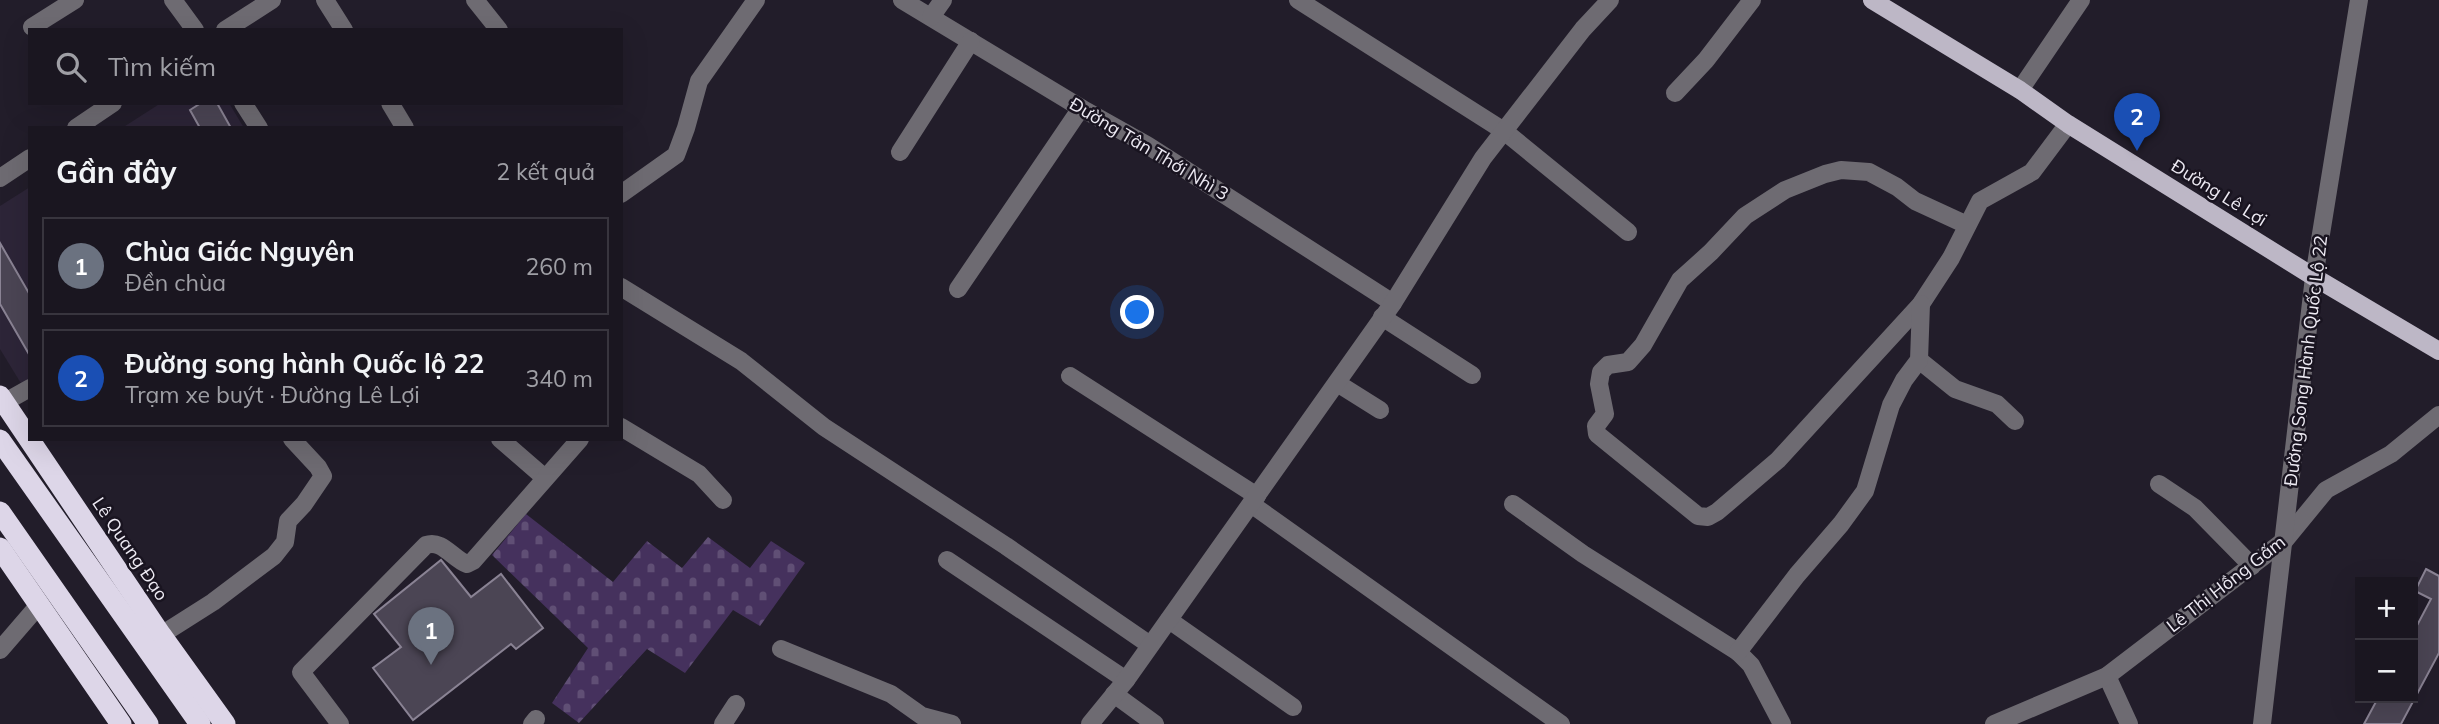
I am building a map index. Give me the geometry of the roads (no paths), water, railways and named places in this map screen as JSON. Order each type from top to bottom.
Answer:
[{"type":"highway","name":"Lê Quang Đạo","points":[[2,399],[28,438]]},
{"type":"highway","points":[[0,440],[200,724]]},
{"type":"highway","name":"Lê Quang Đạo","points":[[30,441],[160,635],[225,724]]},
{"type":"highway","points":[[0,512],[148,724]]},
{"type":"highway","points":[[0,548],[121,724]]},
{"type":"main road","name":"Đường Lê Lợi","points":[[1872,0],[2020,90],[2068,124],[2314,277],[2439,351]]},
{"type":"street","points":[[32,27],[75,0]]},
{"type":"street","points":[[173,0],[194,28]]},
{"type":"street","points":[[228,28],[272,0]]},
{"type":"street","points":[[324,0],[343,28]]},
{"type":"street","points":[[475,0],[497,28]]},
{"type":"street","points":[[623,193],[676,155],[699,81],[756,0]]},
{"type":"street","name":"Đường Tân Thới Nhì 3","points":[[902,0],[1147,145],[1388,310],[1472,375]]},
{"type":"street","points":[[931,17],[943,0]]},
{"type":"street","points":[[1298,0],[1504,131],[1629,232]]},
{"type":"street","points":[[1090,724],[1126,680],[1388,310],[1483,158],[1583,29],[1610,0]]},
{"type":"street","points":[[1675,93],[1706,60],[1752,0]]},
{"type":"street","points":[[2020,90],[2081,0]]},
{"type":"street","name":"Đường Song Hành Quốc Lộ 22","points":[[2262,724],[2314,277],[2359,0]]},
{"type":"street","points":[[900,152],[971,41]]},
{"type":"street","points":[[79,126],[110,105]]},
{"type":"street","points":[[244,105],[258,126]]},
{"type":"street","points":[[391,105],[404,126]]},
{"type":"street","points":[[958,289],[1081,108]]},
{"type":"street","points":[[1967,225],[1915,201],[1897,187],[1869,172],[1833,172],[1785,190],[1745,216],[1712,252],[1680,280],[1643,345],[1628,362],[1608,365],[1601,372],[1599,384],[1605,414],[1596,426],[1597,433],[1695,514],[1708,517],[1747,489],[1778,460],[1921,304],[1951,258],[1980,201],[2032,172],[2068,124]]},
{"type":"street","points":[[0,178],[28,159]]},
{"type":"street","points":[[623,288],[741,361],[824,427],[995,538],[1150,645]]},
{"type":"street","points":[[1738,652],[1797,575],[1858,503],[1870,481],[1891,405],[1904,380],[1919,360],[1921,304]]},
{"type":"street","points":[[1919,360],[1960,392],[1997,404],[2015,421]]},
{"type":"street","points":[[1070,376],[1254,500],[1561,724]]},
{"type":"street","points":[[1337,383],[1380,410]]},
{"type":"street","points":[[2,399],[28,389]]},
{"type":"street","name":"Lê Thị Hồng Gấm","points":[[1994,724],[2107,676],[2284,540],[2326,490],[2391,454],[2439,415]]},
{"type":"street","points":[[623,428],[699,474],[723,500]]},
{"type":"street","points":[[160,635],[214,602],[257,571],[281,549],[285,542],[288,522],[323,475],[294,441]]},
{"type":"street","points":[[502,441],[545,478]]},
{"type":"street","points":[[340,724],[301,672],[426,545],[439,545],[467,564],[482,551],[578,441]]},
{"type":"street","points":[[2159,484],[2195,508],[2252,566]]},
{"type":"street","points":[[1513,504],[1583,554],[1738,652],[1751,665],[1782,724]]},
{"type":"street","points":[[947,560],[1126,680]]},
{"type":"street","points":[[0,650],[38,606]]},
{"type":"street","points":[[1169,620],[1293,707]]},
{"type":"street","points":[[781,649],[891,694],[922,716],[952,724]]},
{"type":"street","points":[[2107,676],[2129,724]]},
{"type":"street","points":[[1114,694],[1155,724]]},
{"type":"street","points":[[723,724],[736,704]]},
{"type":"place","name":"Đường song hành Quốc lộ 22","points":[[2137,151]]},
{"type":"place","name":"Chùa Giác Nguyên","points":[[431,665]]}]
